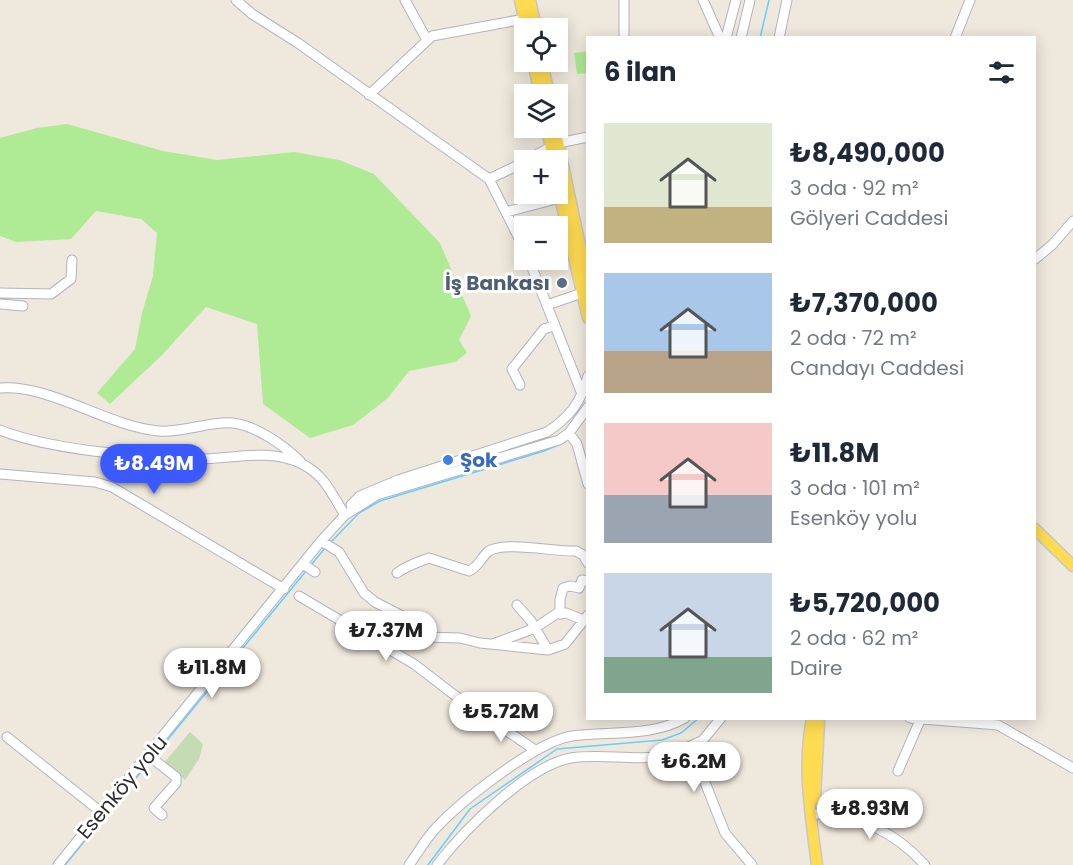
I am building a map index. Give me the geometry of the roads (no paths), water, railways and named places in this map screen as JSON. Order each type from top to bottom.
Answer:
[{"type":"main road","points":[[520,0],[524,18]]},
{"type":"main road","points":[[530,0],[534,18]]},
{"type":"main road","points":[[551,138],[586,263],[585,288]]},
{"type":"main road","points":[[554,138],[554,150]]},
{"type":"main road","points":[[562,204],[585,288]]},
{"type":"main road","points":[[1036,530],[1073,566]]},
{"type":"main road","points":[[812,720],[816,746],[817,814],[823,865]]},
{"type":"main road","points":[[812,720],[808,781],[817,865]]},
{"type":"street","points":[[236,0],[252,14],[298,43],[489,179],[514,228]]},
{"type":"street","points":[[405,0],[427,40]]},
{"type":"street","points":[[624,0],[624,36]]},
{"type":"street","points":[[703,0],[719,36]]},
{"type":"street","points":[[727,36],[736,0]]},
{"type":"street","points":[[741,36],[750,0]]},
{"type":"street","points":[[778,36],[787,0]]},
{"type":"street","points":[[956,36],[970,0]]},
{"type":"street","points":[[369,95],[427,40],[455,31],[514,25]]},
{"type":"street","points":[[545,150],[554,145],[586,137]]},
{"type":"street","points":[[489,179],[514,167]]},
{"type":"street","points":[[506,212],[528,204]]},
{"type":"street","points":[[1036,258],[1052,245],[1073,221]]},
{"type":"street","points":[[0,293],[51,294],[71,279],[72,260]]},
{"type":"street","points":[[533,270],[582,394]]},
{"type":"street","points":[[547,304],[585,288]]},
{"type":"street","points":[[0,304],[23,306]]},
{"type":"street","points":[[520,385],[512,369],[544,329],[554,326]]},
{"type":"street","points":[[345,514],[356,500],[375,489],[548,432],[568,418],[586,382]]},
{"type":"street","points":[[0,388],[13,387],[31,391],[122,425],[161,431],[232,423],[259,432],[286,448],[328,484],[345,514]]},
{"type":"street","points":[[345,514],[376,495],[559,440],[569,433],[586,410]]},
{"type":"street","points":[[0,430],[19,438],[70,447],[193,459],[231,459],[266,454],[303,464]]},
{"type":"street","points":[[569,433],[577,444],[586,477]]},
{"type":"street","points":[[0,474],[87,481],[112,487],[284,589]]},
{"type":"street","name":"Esenköy yolu","points":[[58,865],[101,812],[227,668],[284,589],[309,568],[345,514]]},
{"type":"street","points":[[325,544],[345,560],[364,593],[375,602],[406,618],[412,629],[425,637],[460,638],[548,651],[565,644],[586,618],[559,612]]},
{"type":"street","points":[[397,573],[406,566],[417,565],[429,558],[469,571],[476,568],[488,552],[504,547],[585,553]]},
{"type":"street","points":[[493,644],[535,628],[559,612],[564,588],[570,586],[579,588],[582,580],[586,581]]},
{"type":"street","points":[[299,596],[414,664],[457,698],[535,750]]},
{"type":"street","points":[[517,605],[535,628],[548,651]]},
{"type":"street","points":[[409,865],[435,829],[461,804],[535,750],[557,739],[657,728],[679,720]]},
{"type":"street","points":[[719,720],[702,741],[697,762],[729,839],[752,865]]},
{"type":"street","points":[[898,771],[921,720]]},
{"type":"street","points":[[944,720],[968,721],[1006,728],[1073,768]]},
{"type":"street","points":[[7,737],[101,812]]},
{"type":"street","points":[[437,865],[476,820],[541,770],[555,763],[599,755],[668,755],[702,741]]},
{"type":"street","points":[[151,757],[176,777],[176,783],[154,808],[162,814]]},
{"type":"street","points":[[817,814],[840,815],[877,828],[893,836],[925,865]]},
{"type":"waterway","points":[[760,36],[769,0]]},
{"type":"waterway","points":[[331,542],[359,513],[380,501],[544,451],[565,442]]},
{"type":"waterway","points":[[311,565],[325,548]]},
{"type":"waterway","points":[[229,665],[306,571]]},
{"type":"waterway","points":[[155,755],[224,671]]},
{"type":"waterway","points":[[428,865],[470,809],[557,749],[662,740],[681,733],[697,720]]},
{"type":"waterway","points":[[65,865],[150,761]]},
{"type":"place","name":"İş Bankası","points":[[562,283]]},
{"type":"place","name":"Şok","points":[[448,460]]}]
